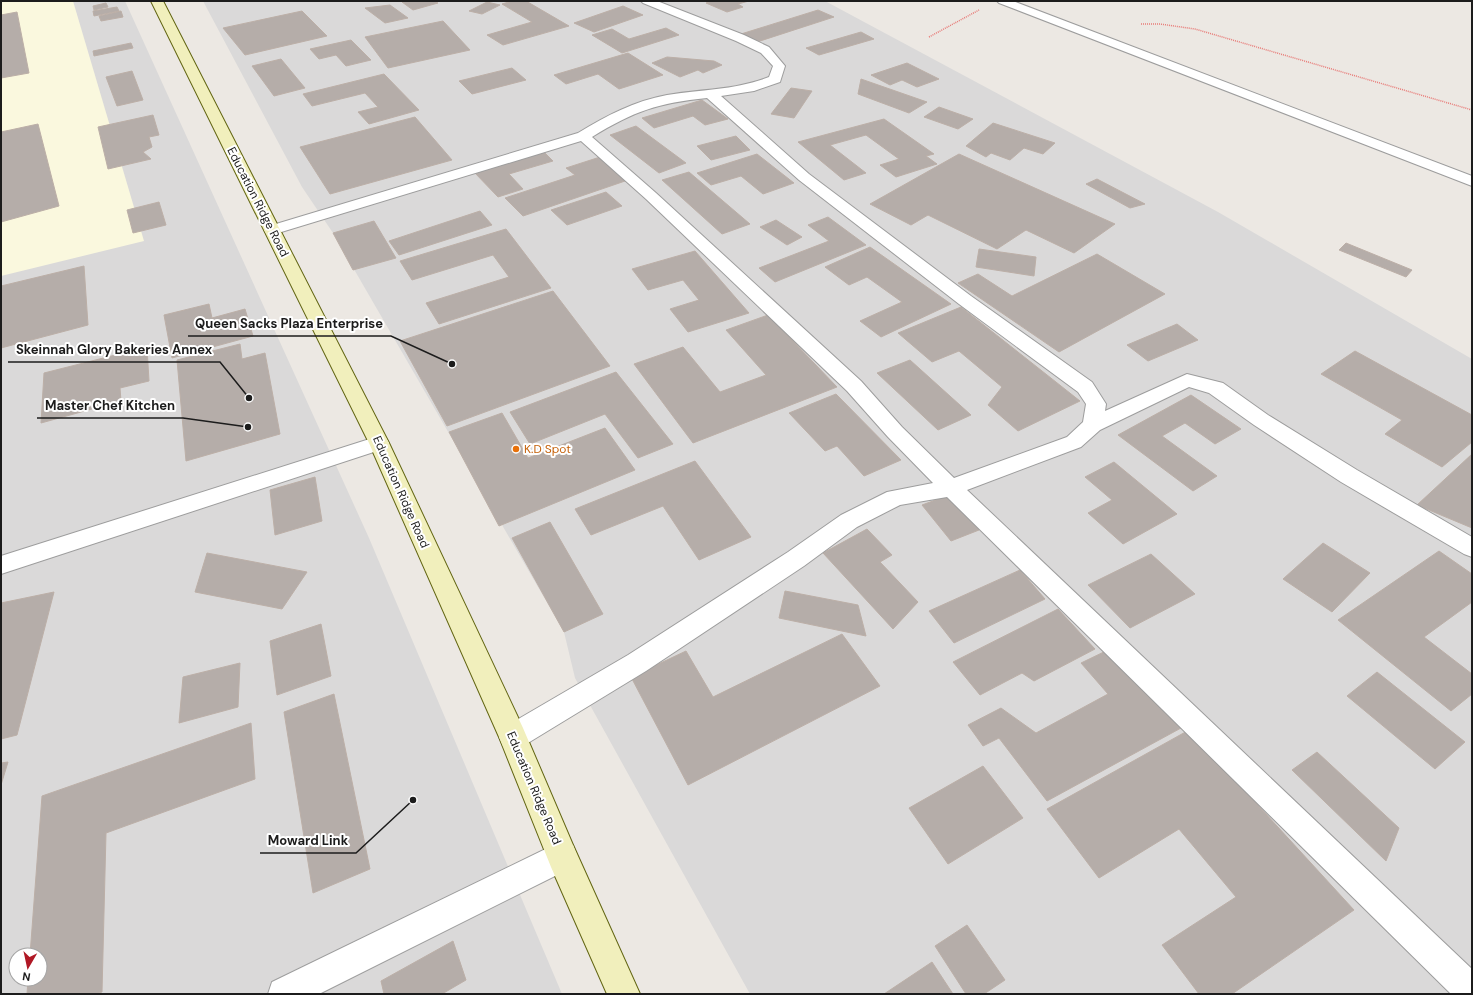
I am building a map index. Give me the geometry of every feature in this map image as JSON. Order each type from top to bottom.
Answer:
[{"type":"main road","name":"Education Ridge Road","points":[[157,1],[379,442],[513,737],[562,856],[624,994]]},
{"type":"street","points":[[272,230],[583,136],[626,111],[666,99],[739,90],[763,85],[775,79],[779,66],[765,50],[740,38],[647,1]]},
{"type":"street","points":[[1003,1],[1472,181]]},
{"type":"street","points":[[710,94],[804,178],[964,300],[1085,387],[1096,404],[1093,425]]},
{"type":"street","points":[[583,136],[651,196],[854,386],[895,432],[952,488],[1472,992]]},
{"type":"street","points":[[513,737],[644,658],[796,559],[849,521],[894,498],[952,488],[1074,442],[1093,425],[1187,380],[1216,388],[1261,420],[1349,476],[1472,548]]},
{"type":"street","points":[[1,565],[379,442]]},
{"type":"street","points":[[284,994],[562,856]]},
{"type":"path","points":[[929,37],[982,8]]},
{"type":"path","points":[[1140,24],[1160,24],[1195,29],[1472,110]]},
{"type":"shaded area","points":[[1,1],[125,1],[369,538],[562,994],[1,994]]},
{"type":"shaded area","points":[[1,1],[73,1],[144,241],[1,276]]},
{"type":"shaded area","points":[[203,1],[825,1],[1218,212],[1472,359],[1472,994],[750,994],[575,678],[564,632],[333,233],[302,187]]},
{"type":"building","points":[[434,1],[438,3],[413,10],[402,2]]},
{"type":"building","points":[[512,1],[526,1],[569,26],[503,45],[487,35],[532,22],[502,4]]},
{"type":"building","points":[[712,1],[749,1],[738,4],[743,7],[727,12],[706,3]]},
{"type":"building","points":[[487,2],[500,5],[482,14],[469,11]]},
{"type":"building","points":[[106,3],[108,7],[94,10],[93,6]]},
{"type":"building","points":[[390,5],[408,18],[385,23],[365,8]]},
{"type":"building","points":[[623,6],[643,15],[594,32],[574,23]]},
{"type":"building","points":[[117,7],[119,11],[94,16],[93,11]]},
{"type":"building","points":[[818,10],[834,17],[757,42],[741,34]]},
{"type":"building","points":[[121,11],[123,17],[101,21],[99,16]]},
{"type":"building","points":[[302,11],[327,36],[245,55],[223,28]]},
{"type":"building","points":[[17,12],[29,73],[1,78],[1,15]]},
{"type":"building","points":[[443,21],[470,50],[388,68],[365,37]]},
{"type":"building","points":[[666,28],[679,35],[622,53],[592,35],[612,29],[629,39]]},
{"type":"building","points":[[861,32],[874,39],[819,55],[806,48]]},
{"type":"building","points":[[351,40],[371,60],[346,66],[336,55],[319,59],[310,49]]},
{"type":"building","points":[[131,43],[133,48],[94,56],[93,51]]},
{"type":"building","points":[[628,53],[663,75],[619,89],[598,74],[566,84],[554,75]]},
{"type":"building","points":[[667,57],[714,61],[722,65],[703,73],[698,70],[680,77],[652,63]]},
{"type":"building","points":[[281,59],[305,88],[274,96],[252,66]]},
{"type":"building","points":[[907,63],[939,79],[917,87],[902,80],[890,85],[871,75]]},
{"type":"building","points":[[512,68],[526,80],[472,94],[459,81]]},
{"type":"building","points":[[132,71],[143,100],[117,106],[106,77]]},
{"type":"building","points":[[384,74],[419,110],[369,124],[358,112],[378,107],[365,93],[312,106],[303,94]]},
{"type":"building","points":[[861,79],[927,102],[909,113],[858,94]]},
{"type":"building","points":[[791,88],[812,91],[794,118],[771,114]]},
{"type":"building","points":[[702,100],[728,119],[705,125],[693,116],[654,128],[642,118]]},
{"type":"building","points":[[939,107],[973,119],[958,129],[924,117]]},
{"type":"building","points":[[153,115],[159,135],[149,137],[152,147],[143,152],[151,159],[108,169],[98,127]]},
{"type":"building","points":[[415,117],[452,160],[330,194],[300,147]]},
{"type":"building","points":[[884,119],[934,154],[926,156],[937,164],[896,177],[880,165],[899,159],[866,135],[830,145],[866,173],[844,180],[798,142]]},
{"type":"building","points":[[993,123],[1055,143],[1043,154],[1024,148],[1010,160],[991,153],[986,157],[966,146]]},
{"type":"building","points":[[38,124],[59,206],[1,222],[1,132]]},
{"type":"building","points":[[636,126],[686,163],[659,173],[610,135]]},
{"type":"building","points":[[736,136],[750,150],[711,160],[697,146]]},
{"type":"building","points":[[543,151],[553,161],[509,174],[523,189],[498,197],[474,172]]},
{"type":"building","points":[[757,154],[794,183],[763,194],[741,176],[711,185],[697,173]]},
{"type":"building","points":[[959,154],[1115,224],[1074,253],[1026,230],[997,249],[928,215],[911,225],[870,204]]},
{"type":"building","points":[[600,157],[628,180],[523,216],[505,198],[575,175],[566,168]]},
{"type":"building","points":[[689,172],[750,224],[722,234],[662,180]]},
{"type":"building","points":[[1097,179],[1145,204],[1130,208],[1086,184]]},
{"type":"building","points":[[606,192],[622,206],[567,225],[551,210]]},
{"type":"building","points":[[159,202],[166,225],[133,233],[127,210]]},
{"type":"building","points":[[480,211],[492,225],[399,255],[389,241]]},
{"type":"building","points":[[828,217],[866,245],[775,282],[759,268],[829,241],[808,225]]},
{"type":"building","points":[[776,220],[802,237],[787,245],[760,227]]},
{"type":"building","points":[[374,221],[396,258],[353,270],[333,233]]},
{"type":"building","points":[[506,229],[551,288],[439,324],[426,303],[509,277],[493,255],[412,280],[400,261]]},
{"type":"building","points":[[1346,243],[1412,270],[1406,277],[1339,250]]},
{"type":"building","points":[[870,247],[951,304],[881,337],[860,321],[902,302],[867,277],[849,285],[825,267]]},
{"type":"building","points":[[979,249],[1036,257],[1034,276],[976,267]]},
{"type":"building","points":[[695,251],[749,313],[688,332],[670,309],[699,300],[683,280],[648,290],[632,269]]},
{"type":"building","points":[[1097,254],[1165,294],[1059,352],[958,283],[978,274],[1012,296]]},
{"type":"building","points":[[84,266],[88,325],[1,348],[1,286]]},
{"type":"building","points":[[553,291],[610,366],[447,426],[400,341]]},
{"type":"building","points":[[209,304],[212,318],[245,309],[253,336],[172,358],[164,315]]},
{"type":"building","points":[[961,307],[1080,401],[1018,431],[988,405],[1002,387],[959,351],[932,362],[898,333]]},
{"type":"building","points":[[768,315],[837,387],[693,443],[634,364],[683,347],[720,392],[766,375],[726,330]]},
{"type":"building","points":[[1177,324],[1198,340],[1148,361],[1127,345]]},
{"type":"building","points":[[240,344],[242,359],[265,353],[280,434],[186,461],[177,360]]},
{"type":"building","points":[[147,347],[149,381],[120,388],[121,401],[41,423],[44,373]]},
{"type":"building","points":[[1355,351],[1472,415],[1472,442],[1442,467],[1385,434],[1402,420],[1321,374]]},
{"type":"building","points":[[910,360],[971,415],[938,430],[877,373]]},
{"type":"building","points":[[616,372],[673,444],[638,458],[605,414],[530,444],[510,412]]},
{"type":"building","points":[[836,394],[901,460],[864,476],[837,446],[825,451],[789,413]]},
{"type":"building","points":[[1191,395],[1241,429],[1215,444],[1185,423],[1162,436],[1217,476],[1193,491],[1118,435]]},
{"type":"building","points":[[502,413],[528,458],[605,428],[635,470],[499,526],[449,432]]},
{"type":"building","points":[[1472,454],[1472,528],[1417,505]]},
{"type":"building","points":[[695,461],[751,537],[699,560],[663,506],[591,535],[575,509]]},
{"type":"building","points":[[1114,462],[1177,514],[1123,544],[1088,513],[1112,500],[1085,477]]},
{"type":"building","points":[[315,477],[322,521],[275,535],[270,490]]},
{"type":"building","points":[[949,495],[979,530],[951,541],[922,505]]},
{"type":"building","points":[[550,522],[603,614],[564,632],[512,538]]},
{"type":"building","points":[[867,529],[892,555],[880,562],[918,602],[893,629],[823,553]]},
{"type":"building","points":[[1323,543],[1370,573],[1332,612],[1283,579]]},
{"type":"building","points":[[1439,551],[1472,574],[1472,602],[1424,637],[1472,674],[1472,694],[1451,711],[1338,620]]},
{"type":"building","points":[[207,553],[307,572],[282,609],[195,592]]},
{"type":"building","points":[[1151,554],[1195,594],[1130,628],[1088,585]]},
{"type":"building","points":[[1020,570],[1045,599],[954,643],[929,611]]},
{"type":"building","points":[[785,591],[858,605],[866,636],[779,618]]},
{"type":"building","points":[[54,592],[17,735],[1,739],[1,603]]},
{"type":"building","points":[[1058,609],[1095,649],[1034,681],[1022,673],[980,695],[953,662]]},
{"type":"building","points":[[321,624],[331,676],[277,695],[270,641]]},
{"type":"building","points":[[842,634],[880,686],[688,785],[631,677],[686,651],[713,697]]},
{"type":"building","points":[[1110,649],[1181,728],[1047,801],[999,738],[983,746],[968,725],[1001,708],[1036,733],[1108,694],[1081,663]]},
{"type":"building","points":[[240,663],[238,707],[179,723],[183,677]]},
{"type":"building","points":[[1377,672],[1465,742],[1435,769],[1347,696]]},
{"type":"building","points":[[334,694],[370,869],[313,893],[284,712]]},
{"type":"building","points":[[251,723],[255,779],[106,833],[102,992],[96,994],[27,994],[27,987],[48,987],[48,947],[31,947],[42,796]]},
{"type":"building","points":[[1189,730],[1354,910],[1232,994],[1199,994],[1162,945],[1236,897],[1179,829],[1099,878],[1047,809]]},
{"type":"building","points":[[1317,752],[1399,828],[1386,861],[1292,770]]},
{"type":"building","points":[[8,762],[1,785],[1,763]]},
{"type":"building","points":[[983,766],[1023,818],[948,864],[909,808]]},
{"type":"building","points":[[967,925],[1005,980],[984,994],[966,994],[935,946]]},
{"type":"building","points":[[453,941],[466,980],[442,994],[384,994],[381,981]]},
{"type":"building","points":[[932,962],[953,994],[884,994]]},
{"type":"place","name":"Queen Sacks Plaza Enterprise","points":[[452,364]]},
{"type":"place","name":"Skeinnah Glory Bakeries Annex","points":[[249,398]]},
{"type":"place","name":"Master Chef Kitchen","points":[[248,427]]},
{"type":"place","name":"K.D Spot","points":[[516,449]]},
{"type":"place","name":"Moward Link","points":[[413,800]]}]
